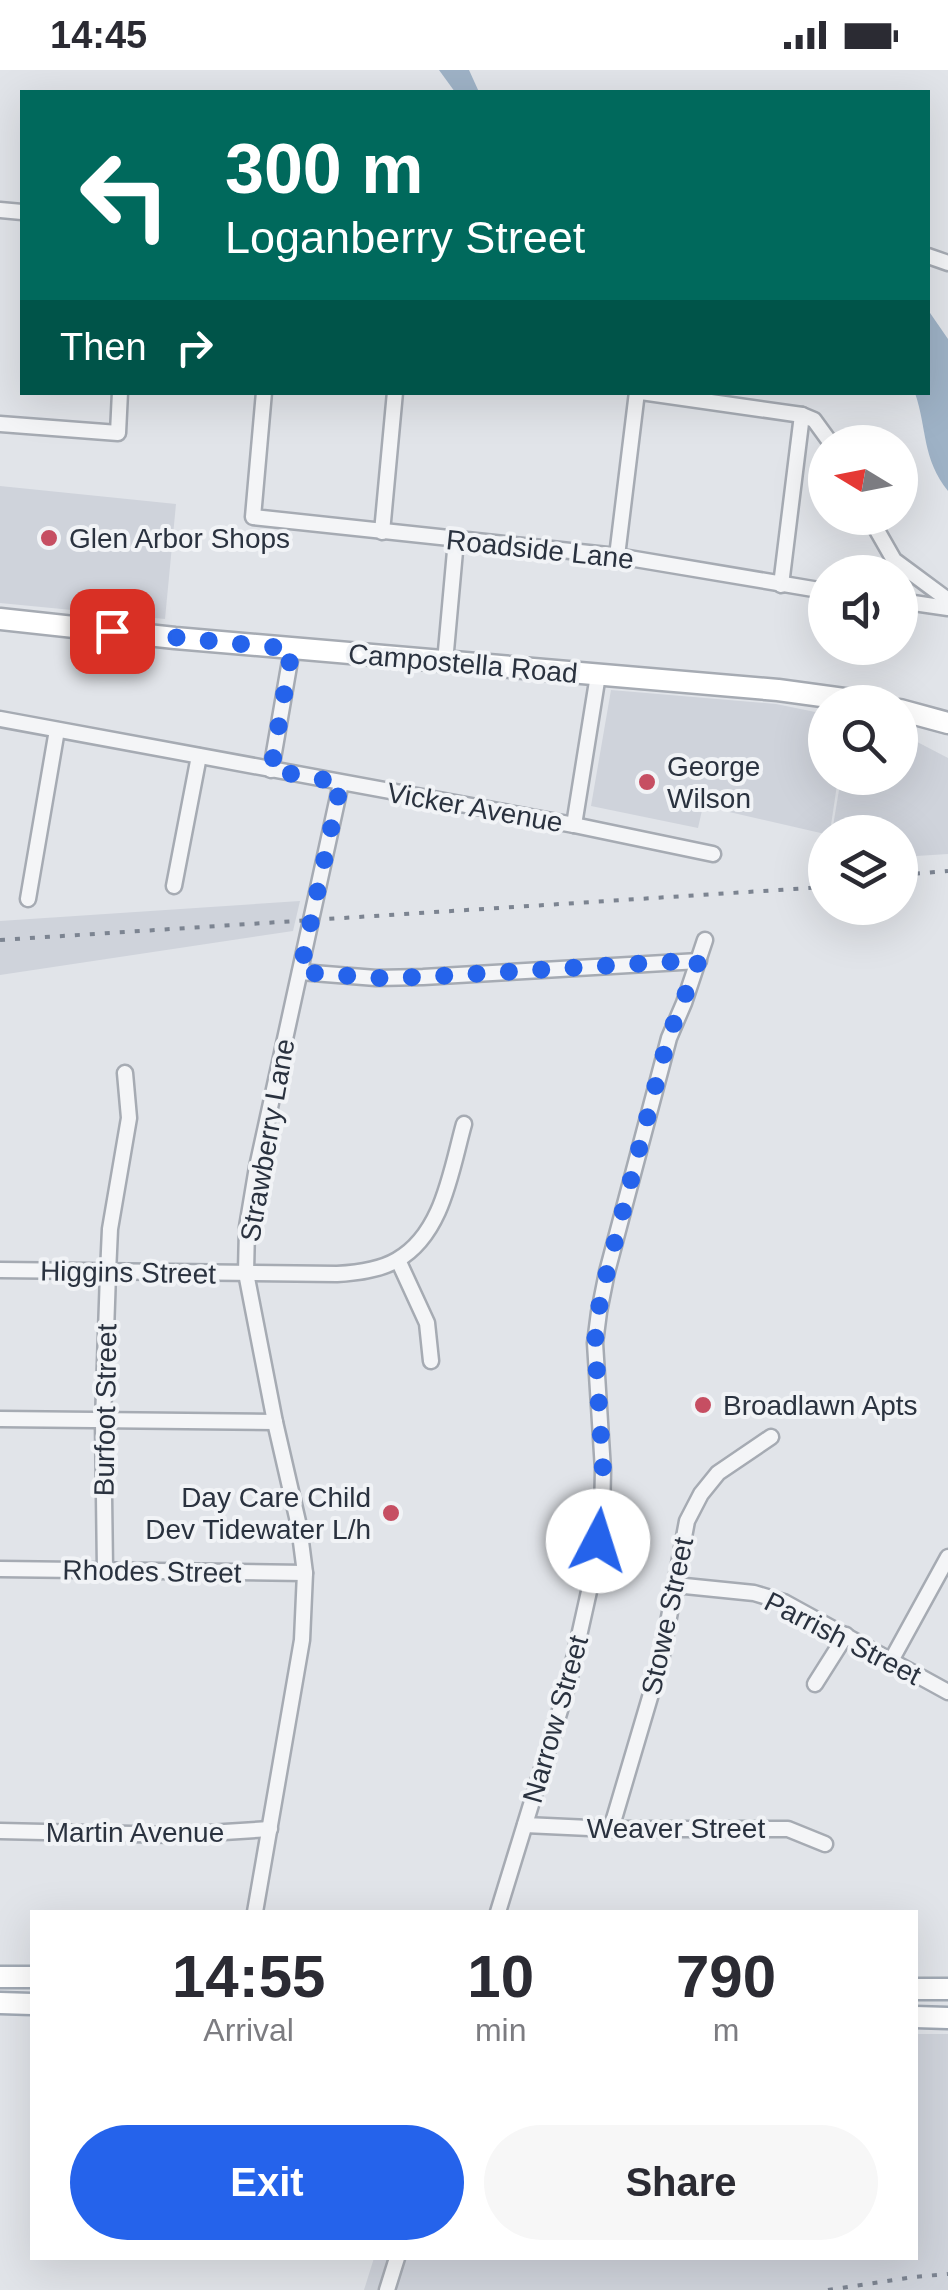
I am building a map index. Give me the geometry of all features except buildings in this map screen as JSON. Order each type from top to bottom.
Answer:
[{"type":"main road","name":"Campostella Road","points":[[0,619],[808,694]]},
{"type":"main road","points":[[918,715],[948,723]]},
{"type":"main road","points":[[0,1976],[30,1977]]},
{"type":"main road","points":[[918,1989],[948,1989]]},
{"type":"main road","points":[[0,2004],[30,2004]]},
{"type":"main road","points":[[918,2018],[948,2018]]},
{"type":"street","points":[[0,424],[118,433],[120,395]]},
{"type":"street","name":"Roadside Lane","points":[[264,395],[253,517],[616,556],[808,589]]},
{"type":"street","points":[[382,532],[394,395]]},
{"type":"street","points":[[616,556],[639,395]]},
{"type":"street","points":[[660,395],[802,415],[818,425]]},
{"type":"street","points":[[780,585],[802,415]]},
{"type":"street","points":[[880,535],[894,560],[948,600]]},
{"type":"street","points":[[444,662],[456,540]]},
{"type":"street","points":[[918,604],[948,608]]},
{"type":"street","points":[[271,770],[292,649]]},
{"type":"street","points":[[574,826],[598,675]]},
{"type":"street","name":"Vicker Avenue","points":[[0,719],[713,854]]},
{"type":"street","points":[[28,899],[57,730]]},
{"type":"street","points":[[174,886],[199,756]]},
{"type":"street","name":"Strawberry Lane","points":[[254,1910],[302,1640],[305,1573],[294,1496],[275,1422],[246,1273],[247,1227],[341,783]]},
{"type":"street","name":"Narrow Street","points":[[499,1910],[568,1681],[597,1550],[603,1470],[595,1342],[598,1312],[668,1038],[704,940]]},
{"type":"street","points":[[300,972],[376,978],[699,960]]},
{"type":"street","name":"Burfoot Street","points":[[105,1570],[103,1421],[108,1273],[110,1229],[129,1118],[125,1073]]},
{"type":"street","points":[[431,1361],[427,1323],[398,1260],[436,1218],[464,1124]]},
{"type":"street","name":"Higgins Street","points":[[0,1270],[358,1272],[398,1260]]},
{"type":"street","points":[[0,1420],[275,1422]]},
{"type":"street","name":"Stowe Street","points":[[611,1829],[661,1660],[687,1521],[718,1473],[771,1437]]},
{"type":"street","points":[[892,1659],[948,1557]]},
{"type":"street","name":"Rhodes Street","points":[[0,1569],[305,1573]]},
{"type":"street","name":"Parrish Street","points":[[675,1585],[754,1593],[784,1602],[948,1692]]},
{"type":"street","points":[[814,1684],[846,1636]]},
{"type":"street","name":"Weaver Street","points":[[525,1826],[788,1829],[826,1844]]},
{"type":"street","name":"Martin Avenue","points":[[0,1831],[177,1835],[270,1829]]},
{"type":"street","points":[[387,2290],[396,2260]]},
{"type":"shaded area","points":[[0,486],[176,504],[165,619],[0,603]]},
{"type":"shaded area","points":[[611,690],[776,704],[808,711],[808,795],[835,795],[833,815],[808,815],[808,830],[703,806],[698,828],[591,806]]},
{"type":"shaded area","points":[[918,742],[948,758],[948,854],[918,856],[918,815],[835,815],[838,795],[918,795]]},
{"type":"shaded area","points":[[300,901],[293,931],[0,975],[0,921]]},
{"type":"shaded area","points":[[918,2034],[948,2034],[948,2290],[364,2290],[373,2260],[918,2260]]},
{"type":"water","points":[[439,70],[469,70],[478,90],[454,90]]},
{"type":"water","points":[[930,313],[948,339],[948,491],[929,455],[916,395],[930,395]]},
{"type":"railway","points":[[918,874],[948,871]]},
{"type":"railway","points":[[0,940],[808,888]]},
{"type":"railway","points":[[828,2290],[948,2274]]},
{"type":"place","name":"Glen Arbor Shops","points":[[49,538]]},
{"type":"place","name":"George Wilson","points":[[647,782]]},
{"type":"place","name":"Broadlawn Apts","points":[[703,1405]]},
{"type":"place","name":"Day Care Child Dev Tidewater L/h","points":[[391,1513]]},
{"type":"route","points":[[112,631],[292,649],[271,770],[341,783],[300,972],[422,977],[699,960],[668,1038],[598,1312],[595,1342],[603,1470],[598,1541]]}]
